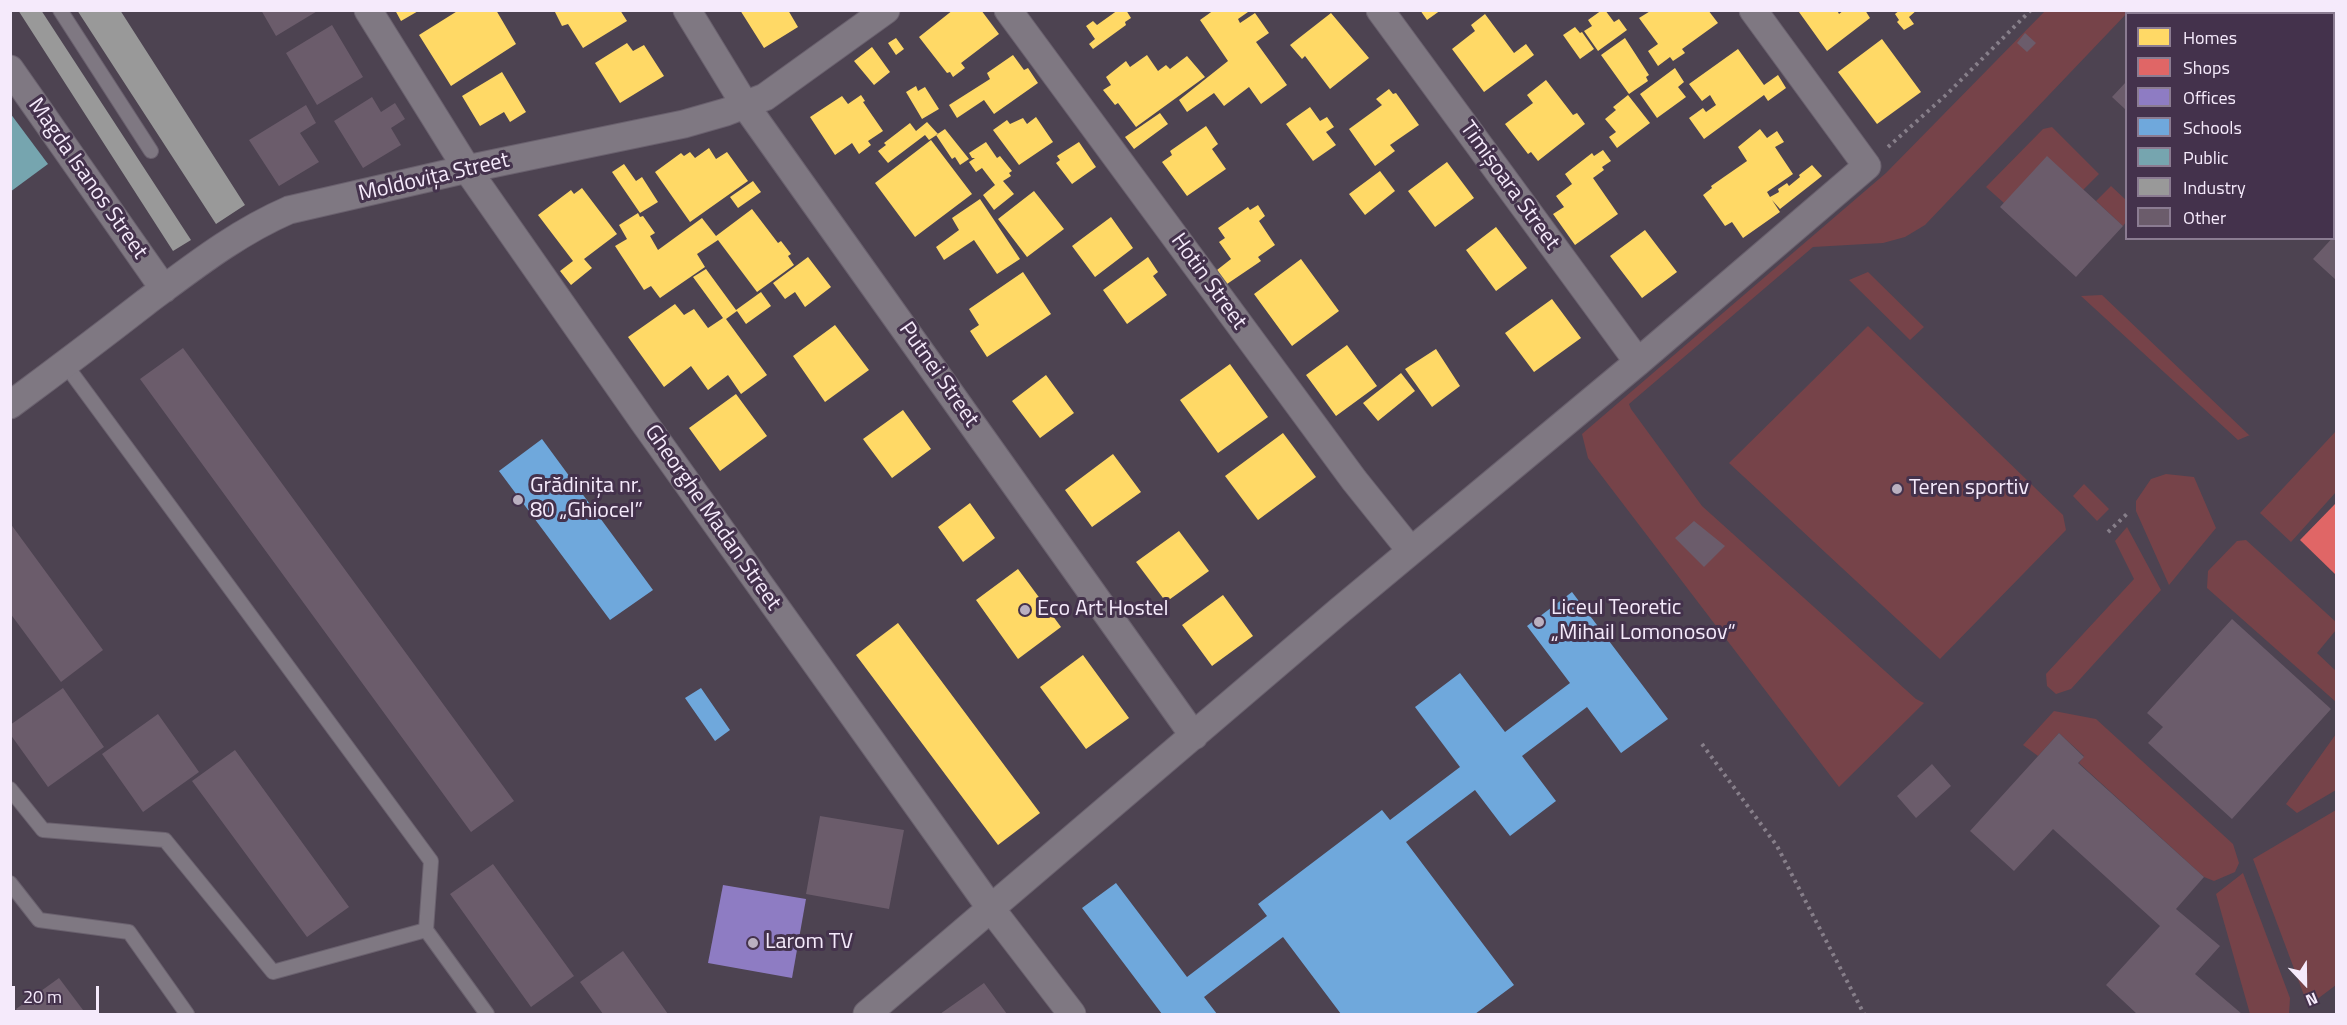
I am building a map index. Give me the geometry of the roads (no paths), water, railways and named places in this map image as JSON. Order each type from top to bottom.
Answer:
[{"type":"street","name":"Gheorghe Madan Street","points":[[368,10],[467,170],[992,910],[1072,1014]]},
{"type":"street","name":"Putnei Street","points":[[687,10],[745,105],[1194,736]]},
{"type":"street","name":"Moldovița Street","points":[[10,405],[240,234],[289,210],[684,124],[745,105],[765,97],[886,10]]},
{"type":"street","name":"Hotin Street","points":[[1008,10],[1354,480],[1411,551]]},
{"type":"street","name":"Timișoara Street","points":[[1380,10],[1638,362]]},
{"type":"street","points":[[867,1014],[992,910],[1330,618],[1638,362],[1867,166],[1754,10]]},
{"type":"street","name":"Magda Isanos Street","points":[[10,69],[164,289]]},
{"type":"lane","points":[[60,10],[151,151]]},
{"type":"lane","points":[[65,364],[431,861],[426,930],[486,1014]]},
{"type":"lane","points":[[10,789],[43,830],[165,840],[273,972],[426,930]]},
{"type":"lane","points":[[10,883],[39,920],[129,932],[187,1014]]},
{"type":"place","name":"Teren sportiv","points":[[1897,489]]},
{"type":"place","name":"Grădinița nr. 80 „Ghiocel”","points":[[518,500]]},
{"type":"place","name":"Eco Art Hostel","points":[[1025,610]]},
{"type":"place","name":"Liceul Teoretic „Mihail Lomonosov“","points":[[1539,622]]},
{"type":"place","name":"Larom TV","points":[[753,943]]}]
